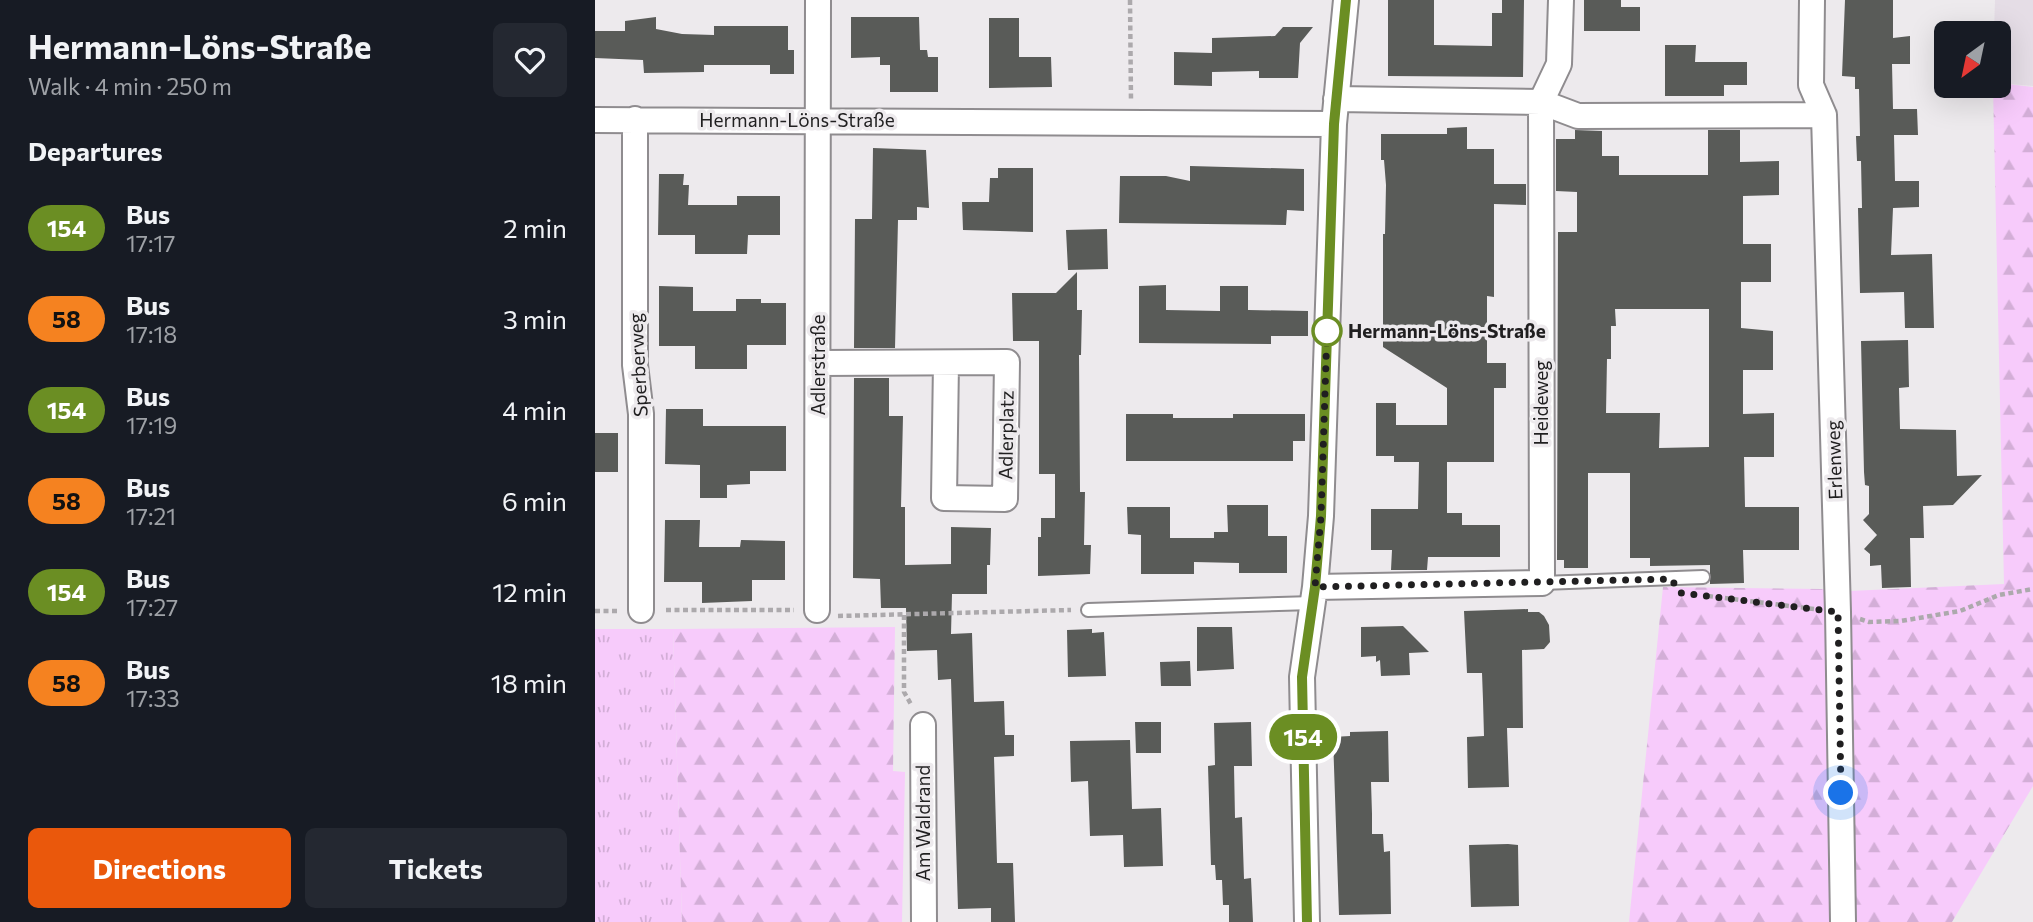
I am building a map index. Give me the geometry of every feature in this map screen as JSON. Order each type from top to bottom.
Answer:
[{"type":"street","name":"Adlerstraße","points":[[817,610],[818,0]]},
{"type":"street","points":[[1307,922],[1302,677],[1314,595],[1321,516],[1334,124],[1346,0]]},
{"type":"street","name":"Heideweg","points":[[1542,583],[1541,102],[1559,64],[1561,0]]},
{"type":"street","name":"Erlenweg","points":[[1812,0],[1811,85],[1824,115],[1838,612],[1843,922]]},
{"type":"street","points":[[1336,99],[1541,102],[1579,116],[1824,115]]},
{"type":"street","name":"Sperberweg","points":[[635,119],[635,365],[641,414],[641,610]]},
{"type":"street","name":"Hermann-Löns-Straße","points":[[595,120],[1334,124]]},
{"type":"street","name":"Adlerplatz","points":[[819,363],[1007,362],[1005,499],[944,498],[946,363]]},
{"type":"street","points":[[1314,595],[1542,583]]},
{"type":"street","name":"Am Waldrand","points":[[923,725],[924,922]]},
{"type":"lane","points":[[1542,583],[1703,577]]},
{"type":"lane","points":[[1088,610],[1314,595]]},
{"type":"path","points":[[1130,0],[1131,123]]},
{"type":"path","points":[[1705,596],[1838,612],[1869,622],[1901,621],[1960,611],[1999,595],[2033,590]]},
{"type":"path","points":[[904,615],[904,692],[923,725]]},
{"type":"shaded area","points":[[1995,0],[2033,0],[2033,86],[2011,84],[2011,21],[1994,21]]},
{"type":"green space","points":[[2011,84],[2033,87],[2033,786],[1952,922],[1629,922],[1663,587],[1849,591],[2004,584],[1993,98],[2011,98]]},
{"type":"green space","points":[[895,627],[893,771],[905,772],[902,922],[682,922],[673,629]]},
{"type":"green space","points":[[595,629],[673,629],[682,922],[595,922]]},
{"type":"building","points":[[1388,0],[1434,0],[1434,45],[1492,46],[1492,13],[1502,13],[1502,0],[1524,0],[1523,77],[1388,76]]},
{"type":"building","points":[[1584,0],[1621,0],[1621,7],[1640,7],[1640,31],[1584,31]]},
{"type":"building","points":[[1845,0],[1893,0],[1893,38],[1910,36],[1910,64],[1892,64],[1893,109],[1917,109],[1918,135],[1894,135],[1895,181],[1919,181],[1919,207],[1893,208],[1891,255],[1932,254],[1934,328],[1905,328],[1904,292],[1860,293],[1858,208],[1862,208],[1861,161],[1857,161],[1856,136],[1860,136],[1859,89],[1855,89],[1855,77],[1842,76]]},
{"type":"building","points":[[656,17],[656,29],[682,34],[714,35],[714,26],[788,26],[788,50],[794,50],[794,74],[770,74],[770,65],[704,65],[704,72],[644,73],[643,60],[595,58],[595,31],[625,31],[625,21]]},
{"type":"building","points":[[851,17],[919,17],[920,50],[927,50],[928,57],[938,57],[938,92],[890,92],[890,65],[880,65],[880,57],[851,58]]},
{"type":"building","points":[[989,18],[1019,18],[1019,57],[1051,57],[1052,87],[989,88]]},
{"type":"building","points":[[1283,27],[1313,27],[1300,43],[1298,78],[1259,78],[1259,71],[1212,72],[1212,86],[1174,85],[1174,52],[1212,53],[1212,38],[1275,36]]},
{"type":"building","points":[[1665,45],[1696,45],[1695,62],[1747,62],[1747,85],[1724,85],[1724,96],[1665,96]]},
{"type":"building","points":[[1467,127],[1467,149],[1494,149],[1494,184],[1526,184],[1526,205],[1494,204],[1494,297],[1487,296],[1487,363],[1506,363],[1506,388],[1494,388],[1494,462],[1447,462],[1447,513],[1462,513],[1462,525],[1500,525],[1500,557],[1428,557],[1427,570],[1391,570],[1392,550],[1371,550],[1371,509],[1418,509],[1419,462],[1394,462],[1394,456],[1376,456],[1376,403],[1396,403],[1396,425],[1447,425],[1447,388],[1383,347],[1386,185],[1384,160],[1381,160],[1381,134],[1447,134],[1447,128]]},
{"type":"building","points":[[1575,130],[1602,131],[1602,156],[1619,156],[1619,175],[1708,175],[1708,130],[1740,130],[1740,162],[1779,161],[1779,195],[1743,196],[1743,244],[1771,244],[1771,282],[1741,282],[1741,328],[1773,331],[1773,370],[1743,370],[1743,414],[1774,413],[1774,457],[1744,457],[1745,507],[1799,507],[1799,550],[1743,550],[1744,583],[1710,584],[1710,565],[1650,566],[1650,558],[1630,558],[1630,473],[1588,473],[1588,568],[1564,568],[1564,560],[1557,560],[1558,232],[1577,232],[1577,192],[1556,191],[1556,139],[1575,139]],"holes":[[[1615,309],[1709,309],[1709,447],[1659,448],[1660,413],[1606,413],[1607,359],[1611,359],[1611,326],[1616,326]]]},
{"type":"building","points":[[873,148],[926,150],[929,208],[917,207],[917,220],[898,220],[895,348],[854,348],[855,219],[872,219]]},
{"type":"building","points":[[1190,166],[1304,169],[1304,211],[1287,210],[1286,225],[1119,223],[1120,176],[1166,176],[1190,181]]},
{"type":"building","points":[[998,168],[1033,168],[1033,232],[963,230],[962,202],[989,202],[990,178],[998,178]]},
{"type":"building","points":[[659,174],[684,174],[683,185],[689,185],[688,205],[737,205],[737,196],[780,196],[780,235],[748,235],[747,254],[695,254],[695,235],[658,235]]},
{"type":"building","points":[[1107,229],[1108,269],[1068,270],[1066,230]]},
{"type":"building","points":[[1077,272],[1077,310],[1082,310],[1079,355],[1080,492],[1085,492],[1084,545],[1091,545],[1090,574],[1038,576],[1041,518],[1055,518],[1055,474],[1039,474],[1039,341],[1013,341],[1012,293],[1056,293]]},
{"type":"building","points":[[1166,285],[1166,310],[1220,311],[1220,286],[1248,286],[1248,310],[1308,311],[1308,336],[1271,336],[1271,344],[1139,343],[1139,286]]},
{"type":"building","points":[[659,286],[693,287],[693,311],[736,311],[736,299],[786,303],[786,345],[747,345],[747,369],[695,369],[695,346],[659,346]]},
{"type":"building","points":[[1908,340],[1909,387],[1899,388],[1900,429],[1956,430],[1957,476],[1982,475],[1953,505],[1923,506],[1924,538],[1910,538],[1911,587],[1882,588],[1881,565],[1870,566],[1870,554],[1864,549],[1877,535],[1863,520],[1869,514],[1869,486],[1865,485],[1864,472],[1861,341]]},
{"type":"building","points":[[854,378],[889,378],[889,416],[903,416],[901,507],[905,507],[905,565],[951,564],[951,527],[991,528],[987,594],[952,594],[951,634],[972,633],[974,702],[1004,701],[1005,735],[1014,735],[1014,756],[994,757],[997,863],[1013,863],[1015,922],[991,922],[991,908],[958,909],[951,679],[938,680],[937,650],[907,651],[906,608],[881,608],[880,579],[853,578]]},
{"type":"building","points":[[666,409],[703,409],[703,426],[786,426],[786,471],[750,471],[750,484],[727,485],[727,498],[700,498],[700,465],[665,464]]},
{"type":"building","points":[[1126,414],[1173,414],[1173,418],[1233,418],[1233,414],[1305,414],[1305,441],[1293,441],[1293,461],[1126,461]]},
{"type":"building","points":[[595,433],[618,433],[618,472],[595,472]]},
{"type":"building","points":[[1227,505],[1268,505],[1268,536],[1287,536],[1287,573],[1239,573],[1239,563],[1194,562],[1194,574],[1141,574],[1141,535],[1128,534],[1127,507],[1170,507],[1170,538],[1214,538],[1214,532],[1228,532]]},
{"type":"building","points":[[665,520],[700,520],[699,547],[740,547],[741,540],[785,541],[785,580],[752,580],[752,601],[702,603],[702,582],[664,582]]},
{"type":"building","points":[[1528,609],[1528,612],[1539,612],[1544,616],[1549,625],[1550,642],[1544,649],[1522,650],[1523,728],[1507,728],[1509,787],[1468,788],[1467,737],[1484,736],[1482,673],[1467,673],[1464,611]]},
{"type":"building","points":[[1403,626],[1429,652],[1409,653],[1410,675],[1381,676],[1380,660],[1376,662],[1376,656],[1361,657],[1361,627]]},
{"type":"building","points":[[1197,627],[1232,627],[1234,669],[1197,671]]},
{"type":"building","points":[[1092,629],[1092,633],[1104,632],[1106,676],[1068,677],[1067,630]]},
{"type":"building","points":[[1190,661],[1191,686],[1161,686],[1160,662]]},
{"type":"building","points":[[1135,722],[1161,722],[1161,753],[1136,753]]},
{"type":"building","points":[[1251,722],[1252,766],[1234,766],[1235,818],[1242,817],[1244,879],[1251,878],[1253,922],[1229,922],[1229,905],[1223,905],[1222,880],[1216,880],[1215,865],[1211,865],[1208,766],[1215,765],[1214,723]]},
{"type":"building","points":[[1388,731],[1389,782],[1371,782],[1372,834],[1383,834],[1384,852],[1390,851],[1391,914],[1339,915],[1333,737],[1350,736],[1350,732]]},
{"type":"building","points":[[1130,740],[1132,809],[1161,808],[1163,866],[1124,867],[1123,835],[1090,836],[1088,781],[1071,782],[1070,741]]},
{"type":"building","points":[[1469,845],[1518,845],[1519,906],[1471,907]]},
{"type":"bus line","name":"154","points":[[1307,922],[1302,677],[1315,587],[1321,516],[1334,124],[1346,0]]},
{"type":"place","name":"Hermann-Löns-Straße","points":[[1327,331]]},
{"type":"route","points":[[1327,331],[1321,516],[1315,587],[1671,579],[1681,593],[1838,612],[1841,793]]}]
